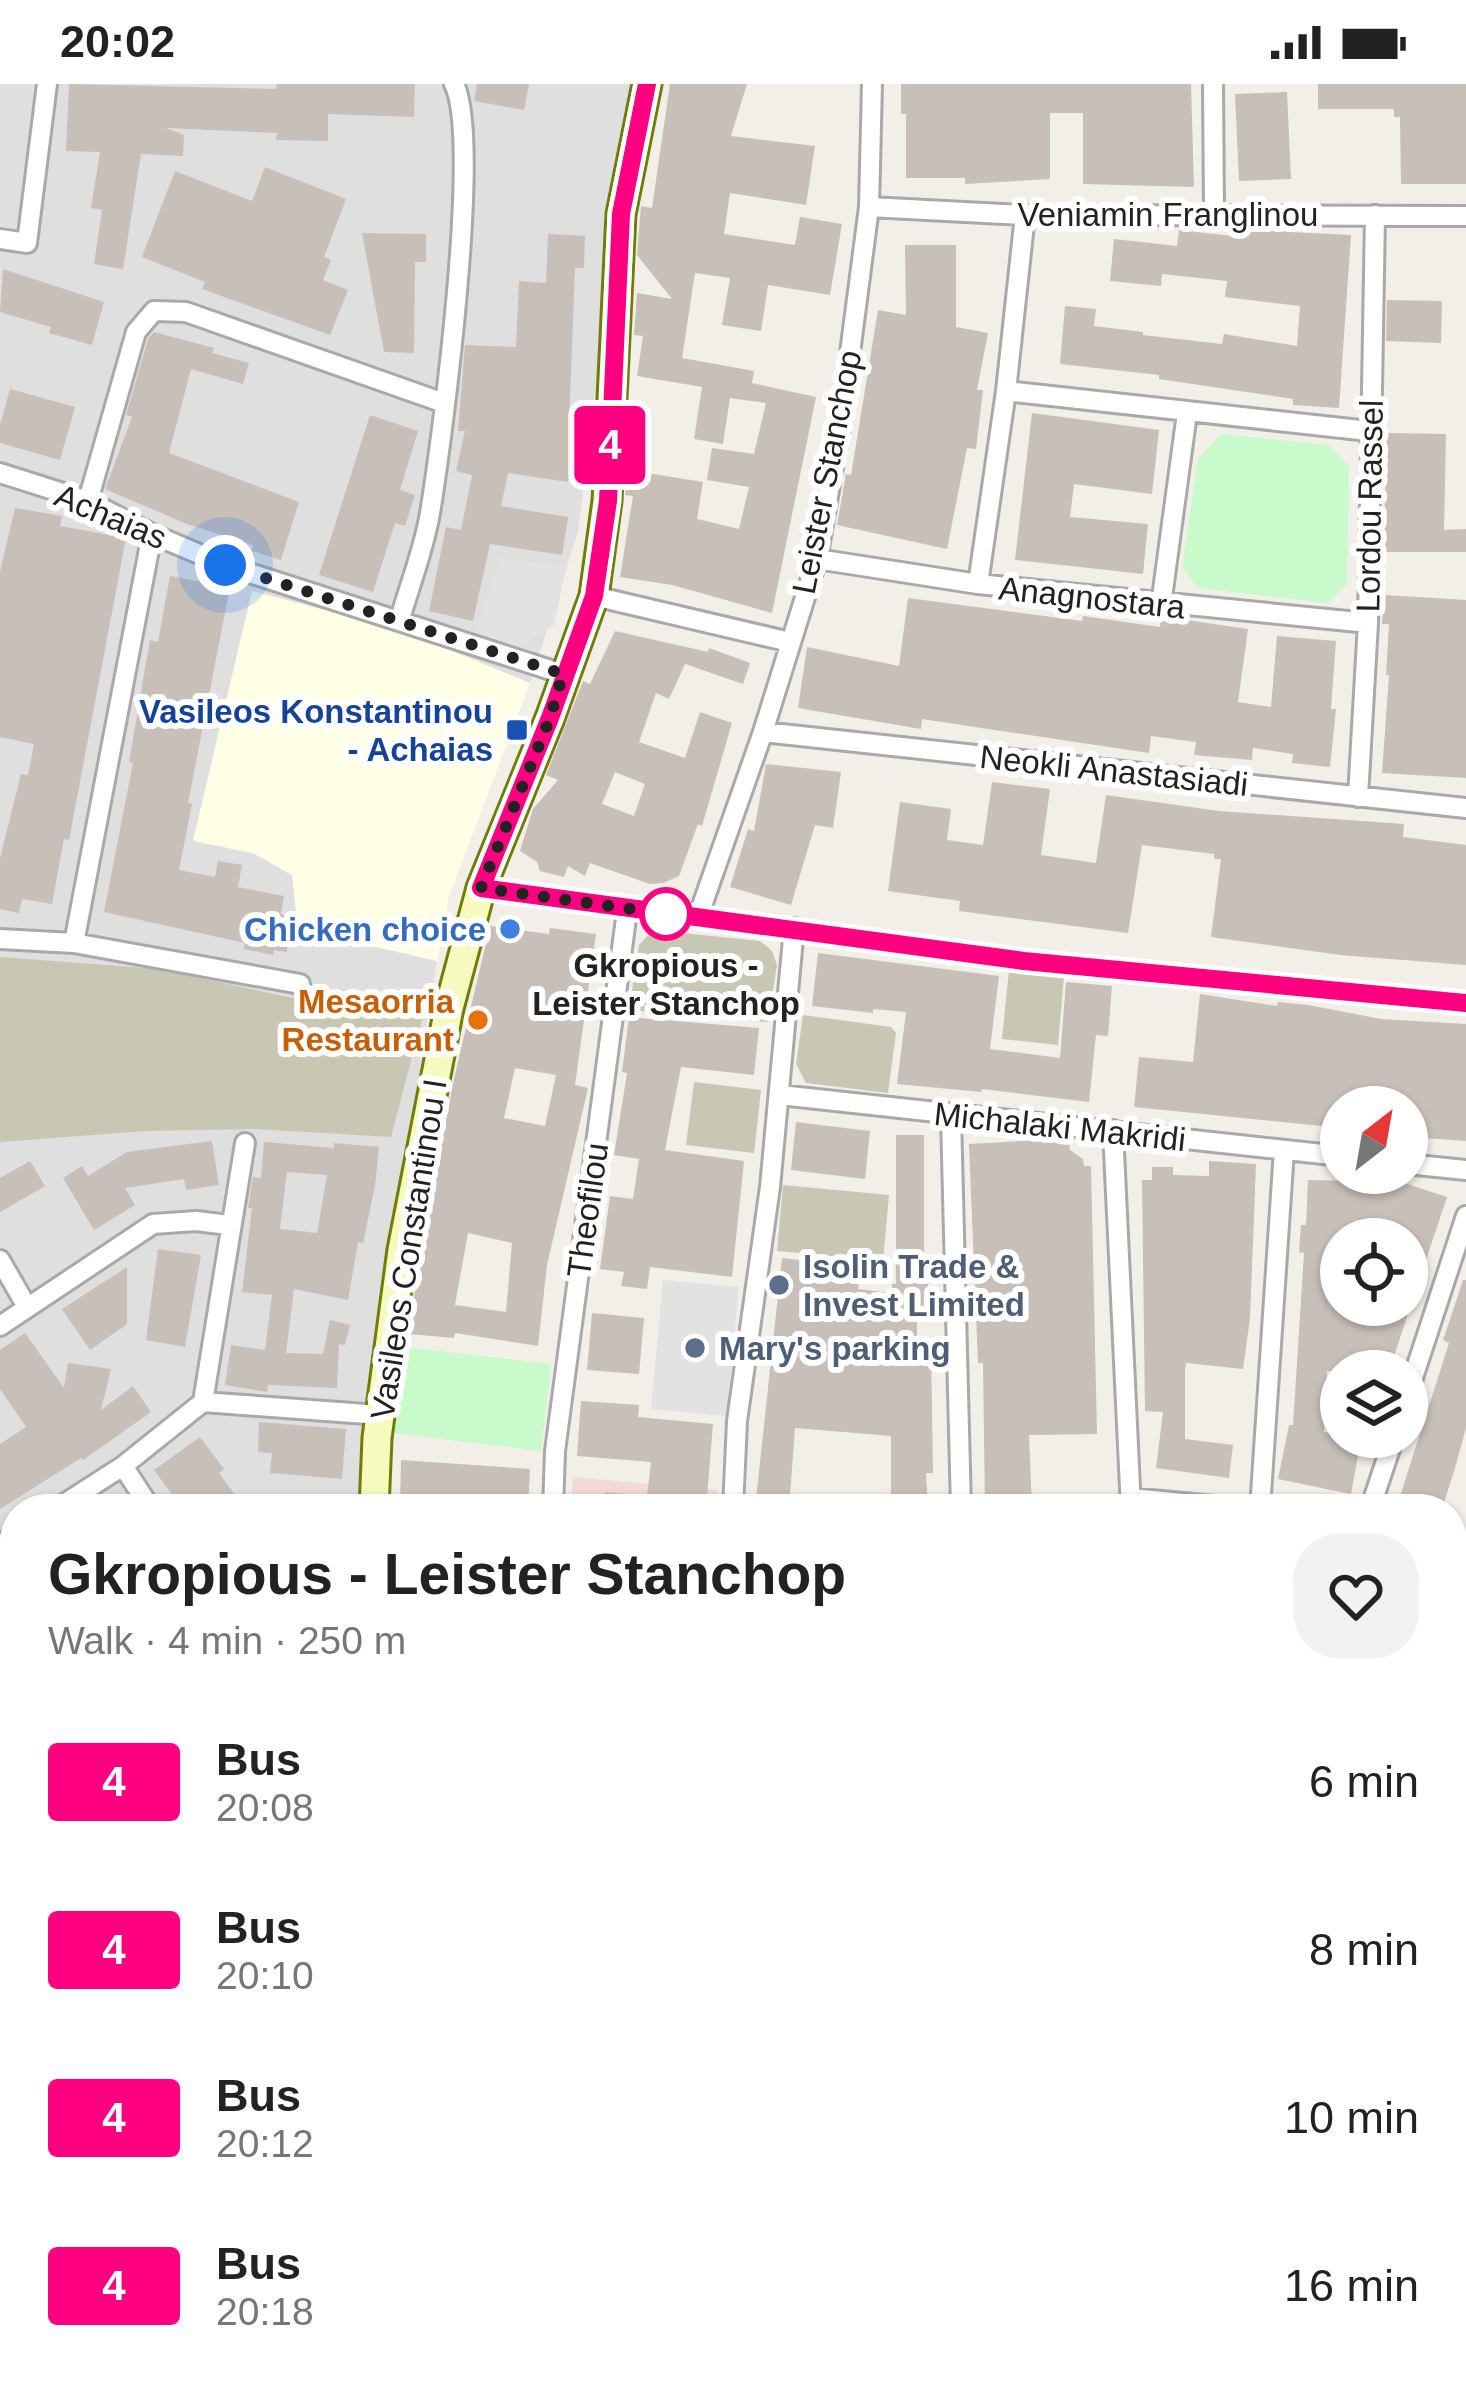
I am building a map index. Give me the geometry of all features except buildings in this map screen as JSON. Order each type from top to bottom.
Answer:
[{"type":"main road","name":"Vasileos Constantinou I","points":[[375,1494],[380,1415],[402,1250],[449,1008],[481,888],[594,596],[608,501],[621,214],[647,84]]},
{"type":"street","points":[[0,239],[27,244],[47,84]]},
{"type":"street","points":[[400,619],[429,518],[444,403],[462,217],[463,110],[454,84]]},
{"type":"street","name":"Leister Stanchop","points":[[698,917],[817,559],[841,422],[869,208],[872,84]]},
{"type":"street","points":[[1213,84],[1214,213]]},
{"type":"street","name":"Veniamin Franglinou","points":[[869,208],[1025,215],[1466,216]]},
{"type":"street","name":"Lordou Rassel","points":[[1358,797],[1368,623],[1375,214]]},
{"type":"street","points":[[978,584],[1025,215]]},
{"type":"street","points":[[88,501],[136,332],[154,311],[186,312],[444,403]]},
{"type":"street","points":[[1006,391],[1369,431]]},
{"type":"street","points":[[1161,605],[1187,413]]},
{"type":"street","name":"Achaias","points":[[0,475],[88,501],[225,565],[563,674]]},
{"type":"street","points":[[74,943],[152,534]]},
{"type":"street","name":"Anagnostara","points":[[817,559],[978,584],[1368,623]]},
{"type":"street","points":[[594,596],[790,642]]},
{"type":"street","name":"Neokli Anastasiadi","points":[[763,732],[1466,808]]},
{"type":"street","points":[[481,888],[1024,961],[1466,1003]]},
{"type":"street","name":"Theofilou","points":[[554,1494],[555,1451],[627,910]]},
{"type":"street","points":[[735,1494],[737,1421],[780,1095],[794,928]]},
{"type":"street","points":[[0,938],[74,943],[300,984]]},
{"type":"street","name":"Michalaki Makridi","points":[[780,1095],[1320,1154]]},
{"type":"street","points":[[951,1116],[961,1494]]},
{"type":"street","points":[[1113,1130],[1130,1494]]},
{"type":"street","points":[[203,1402],[245,1143]]},
{"type":"street","points":[[1262,1494],[1284,1150]]},
{"type":"street","points":[[1428,1165],[1466,1170]]},
{"type":"street","points":[[1422,1350],[1466,1216]]},
{"type":"street","points":[[0,1326],[153,1224],[229,1225]]},
{"type":"street","points":[[0,1260],[27,1307]]},
{"type":"street","points":[[79,1494],[203,1402],[380,1415]]},
{"type":"street","points":[[1375,1494],[1387,1458]]},
{"type":"street","points":[[123,1466],[141,1494]]},
{"type":"shaded area","points":[[0,84],[633,84],[578,532],[530,683],[398,629],[194,841],[253,853],[292,875],[298,929],[437,961],[362,1429],[364,1494],[0,1494]]},
{"type":"shaded area","points":[[499,558],[566,568],[554,625],[520,646],[476,634]]},
{"type":"shaded area","points":[[252,591],[398,629],[530,683],[449,896],[437,961],[298,929],[292,875],[253,853],[193,841]]},
{"type":"shaded area","points":[[653,930],[760,941],[772,951],[777,965],[768,1022],[629,1010],[639,945]]},
{"type":"shaded area","points":[[0,957],[159,969],[422,1019],[391,1137],[253,1129],[0,1142]]},
{"type":"shaded area","points":[[1009,970],[1064,976],[1058,1045],[1002,1039]]},
{"type":"shaded area","points":[[803,1015],[891,1027],[896,1033],[888,1093],[806,1083],[796,1064]]},
{"type":"shaded area","points":[[694,1082],[761,1090],[754,1153],[686,1145]]},
{"type":"shaded area","points":[[783,1185],[889,1195],[883,1261],[777,1251]]},
{"type":"shaded area","name":"Mary's parking","points":[[663,1280],[739,1287],[727,1416],[651,1409]]},
{"type":"shaded area","points":[[573,1477],[717,1490],[717,1494],[572,1494]]},
{"type":"green space","points":[[1222,434],[1329,445],[1349,466],[1347,584],[1328,603],[1198,588],[1182,567],[1198,458]]},
{"type":"green space","points":[[402,1347],[551,1364],[541,1451],[392,1433]]},
{"type":"bus line","name":"4","points":[[647,84],[621,214],[608,501],[594,596],[481,888],[1024,961],[1466,1003]]},
{"type":"place","name":"Vasileos Konstantinou - Achaias","points":[[517,730]]},
{"type":"place","name":"Gkropious - Leister Stanchop","points":[[666,914]]},
{"type":"place","name":"Chicken choice","points":[[510,929]]},
{"type":"place","name":"Mesaorria Restaurant","points":[[478,1020]]},
{"type":"place","name":"Isolin Trade & Invest Limited","points":[[779,1285]]},
{"type":"place","name":"Mary's parking","points":[[695,1348]]},
{"type":"route","points":[[225,565],[563,674],[550,718],[481,888],[666,914]]}]
